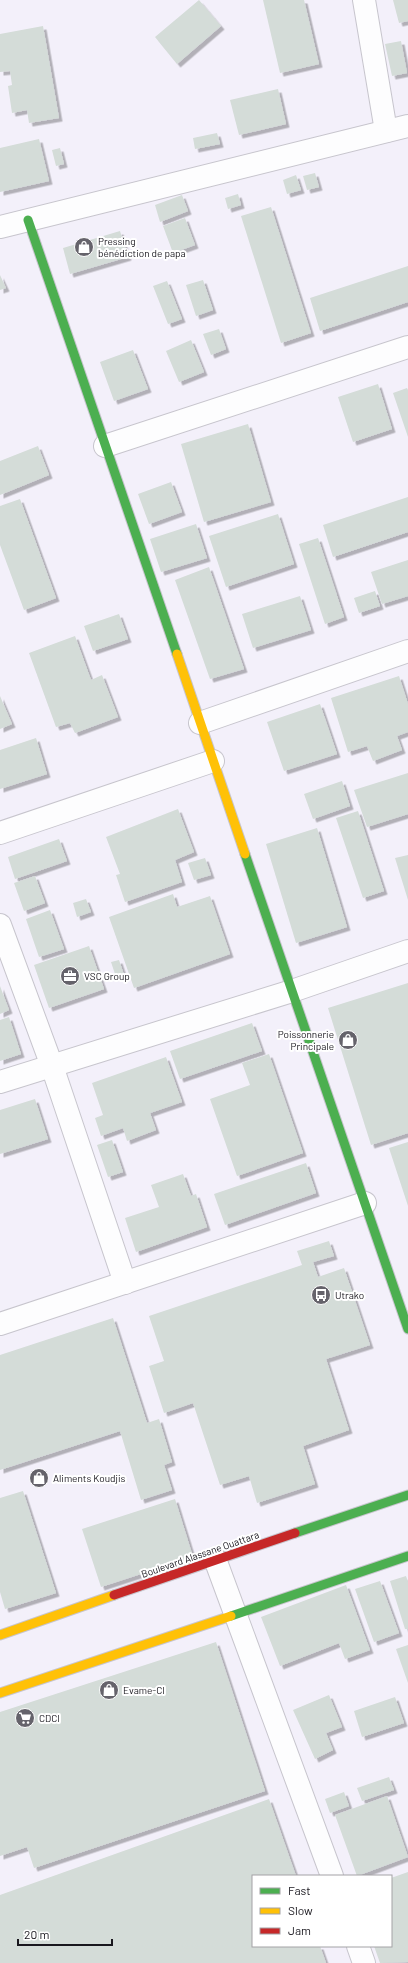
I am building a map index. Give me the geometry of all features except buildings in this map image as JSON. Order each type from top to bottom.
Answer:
[{"type":"street","points":[[364,0],[386,131]]},
{"type":"street","points":[[0,227],[408,126]]},
{"type":"street","points":[[28,220],[408,1329]]},
{"type":"street","points":[[105,446],[408,347]]},
{"type":"street","points":[[200,723],[408,651]]},
{"type":"street","points":[[0,833],[213,761]]},
{"type":"street","points":[[0,925],[52,1066],[125,1283]]},
{"type":"street","points":[[0,1082],[292,991],[408,951]]},
{"type":"street","points":[[0,1324],[365,1203]]},
{"type":"street","name":"Boulevard Alassane Ouattara","points":[[0,1635],[408,1495]]},
{"type":"street","points":[[0,1693],[408,1556]]},
{"type":"street","points":[[215,1560],[332,1875]]},
{"type":"street","points":[[358,1947],[364,1963]]},
{"type":"traffic: fast","points":[[28,220],[177,654]]},
{"type":"traffic: fast","points":[[245,854],[408,1329]]},
{"type":"traffic: fast","points":[[295,1533],[408,1495]]},
{"type":"traffic: fast","points":[[231,1616],[408,1556]]},
{"type":"traffic: slow","points":[[177,654],[245,854]]},
{"type":"traffic: slow","points":[[0,1635],[114,1595]]},
{"type":"traffic: slow","points":[[0,1693],[231,1616]]},
{"type":"traffic: jam","points":[[114,1595],[295,1533]]},
{"type":"place","name":"Pressing bénédiction de papa","points":[[84,247]]},
{"type":"place","name":"VSC Group","points":[[70,976]]},
{"type":"place","name":"Poissonnerie Principale","points":[[348,1040]]},
{"type":"place","name":"Utrako","points":[[321,1295]]},
{"type":"place","name":"Aliments Koudjis","points":[[39,1478]]},
{"type":"place","name":"Evame-CI","points":[[109,1690]]},
{"type":"place","name":"CDCI","points":[[25,1718]]}]
